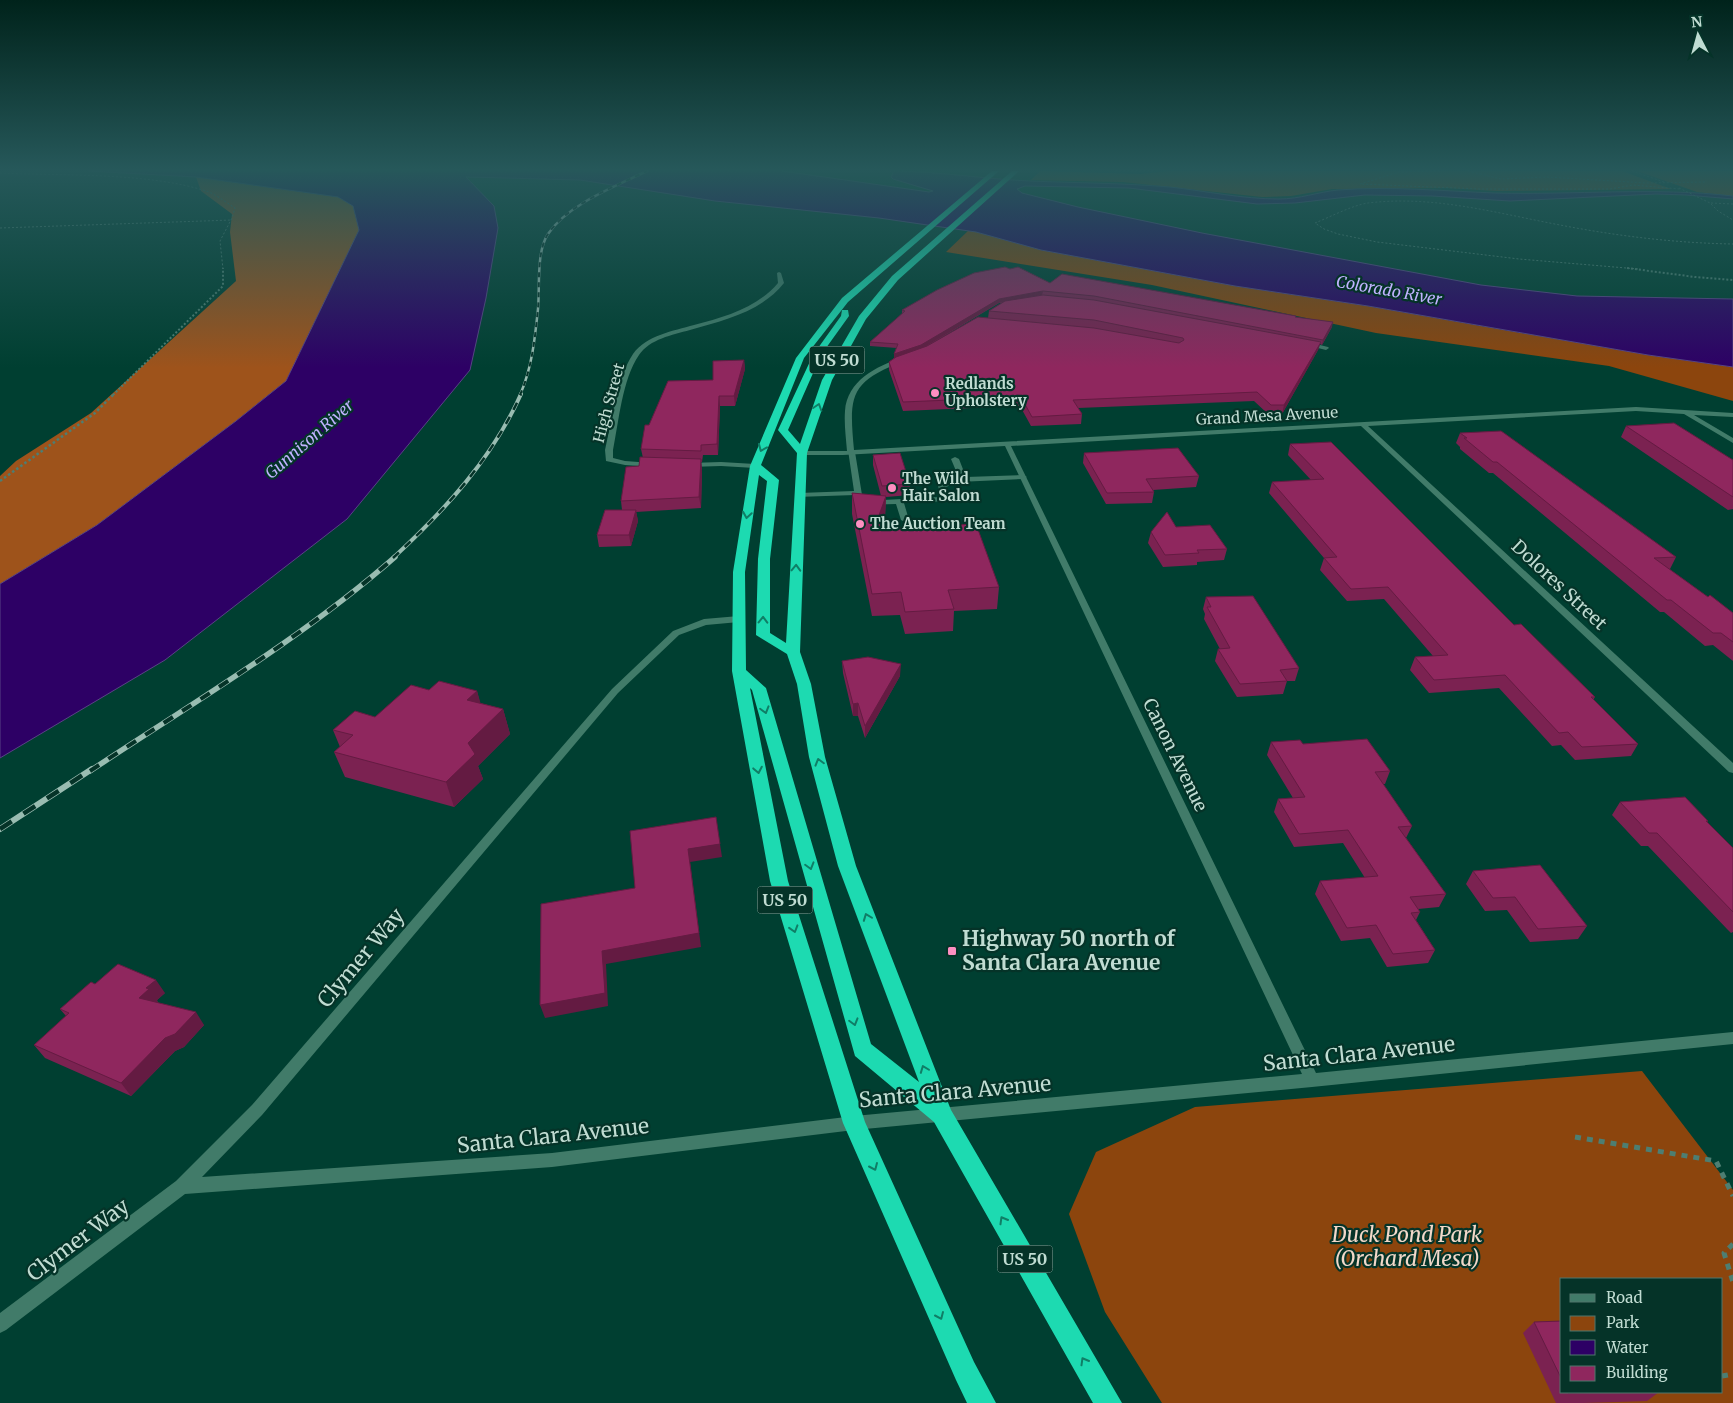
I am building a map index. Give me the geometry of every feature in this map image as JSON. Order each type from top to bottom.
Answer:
[{"type":"highway","name":"US 50","points":[[918,236],[875,276],[845,300],[800,358],[755,466],[739,572],[739,671],[779,881],[854,1122],[965,1371],[982,1403]]},
{"type":"highway","name":"US 50","points":[[940,236],[895,278],[862,318],[827,380],[802,454],[793,652],[804,684],[817,757],[847,866],[942,1115],[1108,1403]]},
{"type":"highway","points":[[802,454],[783,430],[817,355],[845,316],[845,300]]},
{"type":"highway","points":[[755,466],[774,480],[764,560],[763,634],[793,652]]},
{"type":"highway","points":[[739,671],[759,688],[862,1049],[942,1115]]},
{"type":"street","name":"High Street","points":[[663,465],[644,466],[610,459],[609,450],[629,366],[641,348],[663,336],[747,309],[776,292],[781,283],[779,273]]},
{"type":"street","points":[[1297,342],[1326,348]]},
{"type":"street","points":[[909,358],[867,375],[856,388],[848,408],[851,452],[860,503],[945,499],[942,486],[957,480],[1023,477]]},
{"type":"street","name":"Grand Mesa Avenue","points":[[802,454],[1636,409],[1682,410],[1733,415]]},
{"type":"street","points":[[1682,410],[1733,441]]},
{"type":"street","name":"Dolores Street","points":[[1363,425],[1733,769]]},
{"type":"street","name":"Canon Avenue","points":[[1007,444],[1312,1080]]},
{"type":"street","points":[[955,459],[963,479]]},
{"type":"street","points":[[682,465],[721,464],[755,466]]},
{"type":"street","points":[[799,495],[858,493]]},
{"type":"street","points":[[899,501],[905,520]]},
{"type":"street","name":"Clymer Way","points":[[0,1324],[182,1186],[257,1110],[615,691],[676,633],[704,622],[739,619]]},
{"type":"street","name":"Santa Clara Avenue","points":[[182,1186],[552,1160],[854,1122],[1312,1080],[1733,1038]]},
{"type":"path","points":[[0,480],[95,413],[158,348],[223,286],[224,278],[220,239],[222,236]]},
{"type":"path","points":[[1356,236],[1504,257],[1636,269],[1698,279],[1733,280]]},
{"type":"path","points":[[1632,236],[1687,243],[1733,244]]},
{"type":"path","points":[[1575,1137],[1716,1161],[1733,1196]]},
{"type":"path","points":[[1733,1244],[1724,1253],[1733,1282]]},
{"type":"green space","points":[[962,236],[992,236],[1041,250],[1235,286],[1368,306],[1648,355],[1733,367],[1733,401],[1609,366],[1376,333],[1152,285],[946,252]]},
{"type":"green space","name":"Duck Pond Park (Orchard Mesa)","points":[[1642,1071],[1733,1190],[1733,1403],[1162,1403],[1105,1312],[1069,1214],[1096,1152],[1195,1107]]},
{"type":"shaded area","points":[[231,236],[356,236],[286,381],[236,421],[97,525],[0,584],[0,476],[16,461],[91,413],[236,281]]},
{"type":"water","name":"Gunnison River","points":[[356,236],[497,236],[486,298],[470,370],[347,519],[165,660],[0,758],[0,584],[97,525],[236,421],[286,381]]},
{"type":"water","name":"Colorado River","points":[[992,236],[1221,236],[1481,285],[1577,296],[1733,299],[1733,367],[1648,355],[1368,306],[1235,286],[1041,250]]},
{"type":"building","points":[[1005,267],[1010,269],[1018,267],[1050,283],[1062,274],[1295,317],[1333,322],[1323,340],[1094,296],[1043,291],[999,299],[921,345],[894,354],[898,344],[870,342],[905,311],[902,310],[937,290],[974,273]]},
{"type":"building","points":[[1043,295],[1094,300],[1321,342],[1284,405],[1271,405],[1257,392],[1073,400],[1082,414],[1032,417],[1021,397],[903,402],[889,362],[896,357],[927,346],[978,317],[1094,328],[1179,343],[1184,340],[1183,338],[1094,320],[989,311],[1005,301]]},
{"type":"building","points":[[744,360],[734,396],[719,396],[717,444],[701,445],[701,451],[641,449],[645,425],[649,425],[668,381],[713,380],[713,361]]},
{"type":"building","points":[[1674,423],[1733,460],[1733,497],[1626,426]]},
{"type":"building","points":[[1501,431],[1676,557],[1654,558],[1708,597],[1710,595],[1733,613],[1733,642],[1721,633],[1713,633],[1671,600],[1667,600],[1497,462],[1493,462],[1460,433]]},
{"type":"building","points":[[1331,442],[1514,625],[1521,624],[1595,697],[1591,697],[1638,744],[1582,747],[1568,732],[1559,733],[1505,675],[1434,680],[1415,657],[1448,655],[1388,587],[1351,589],[1324,558],[1337,557],[1272,482],[1324,479],[1290,444]]},
{"type":"building","points":[[1178,448],[1199,476],[1146,479],[1154,492],[1107,493],[1084,453]]},
{"type":"building","points":[[900,453],[910,484],[882,486],[873,455]]},
{"type":"building","points":[[640,457],[701,459],[699,497],[621,501],[626,467],[639,466]]},
{"type":"building","points":[[852,493],[886,496],[874,529],[976,524],[999,587],[948,590],[954,609],[905,612],[901,592],[872,594]]},
{"type":"building","points":[[605,510],[636,510],[629,535],[597,535]]},
{"type":"building","points":[[1167,512],[1176,527],[1210,525],[1227,549],[1197,550],[1199,553],[1165,555],[1151,532]]},
{"type":"building","points":[[1253,596],[1299,668],[1280,670],[1287,681],[1240,684],[1218,649],[1230,648],[1207,607],[1211,607],[1206,597]]},
{"type":"building","points":[[868,657],[901,664],[865,726],[858,703],[853,704],[842,661]]},
{"type":"building","points":[[439,681],[477,691],[467,700],[503,709],[468,743],[475,754],[446,782],[334,752],[353,735],[333,730],[355,711],[375,717],[411,685],[429,690]]},
{"type":"building","points":[[1367,739],[1390,771],[1375,772],[1412,826],[1398,827],[1446,894],[1410,897],[1420,912],[1411,913],[1435,950],[1393,954],[1376,925],[1347,928],[1320,881],[1378,876],[1348,830],[1299,834],[1278,799],[1305,797],[1271,742],[1300,740],[1303,744]]},
{"type":"building","points":[[1685,797],[1733,848],[1733,912],[1657,833],[1649,833],[1620,802]]},
{"type":"building","points":[[716,817],[720,844],[688,849],[699,933],[602,951],[605,993],[540,1005],[541,904],[635,888],[630,831]]},
{"type":"building","points":[[1540,865],[1587,926],[1538,929],[1515,897],[1493,898],[1473,871]]},
{"type":"building","points":[[118,964],[156,980],[146,988],[149,989],[139,998],[196,1012],[175,1034],[165,1038],[121,1083],[34,1045],[69,1013],[60,1009],[91,982],[95,984]]},
{"type":"building","points":[[1560,1321],[1560,1376],[1534,1322]]},
{"type":"railway","points":[[520,395],[527,374],[536,331],[540,260],[547,236]]},
{"type":"railway","points":[[393,558],[431,521],[466,482],[496,440],[521,394]]},
{"type":"railway","points":[[90,771],[285,642],[323,615],[395,557]]},
{"type":"railway","points":[[0,829],[92,769]]},
{"type":"place","name":"Redlands Upholstery","points":[[935,393]]},
{"type":"place","name":"The Wild Hair Salon","points":[[892,488]]},
{"type":"place","name":"The Auction Team","points":[[860,524]]},
{"type":"place","name":"Highway 50 north of Santa Clara Avenue","points":[[952,951]]}]
